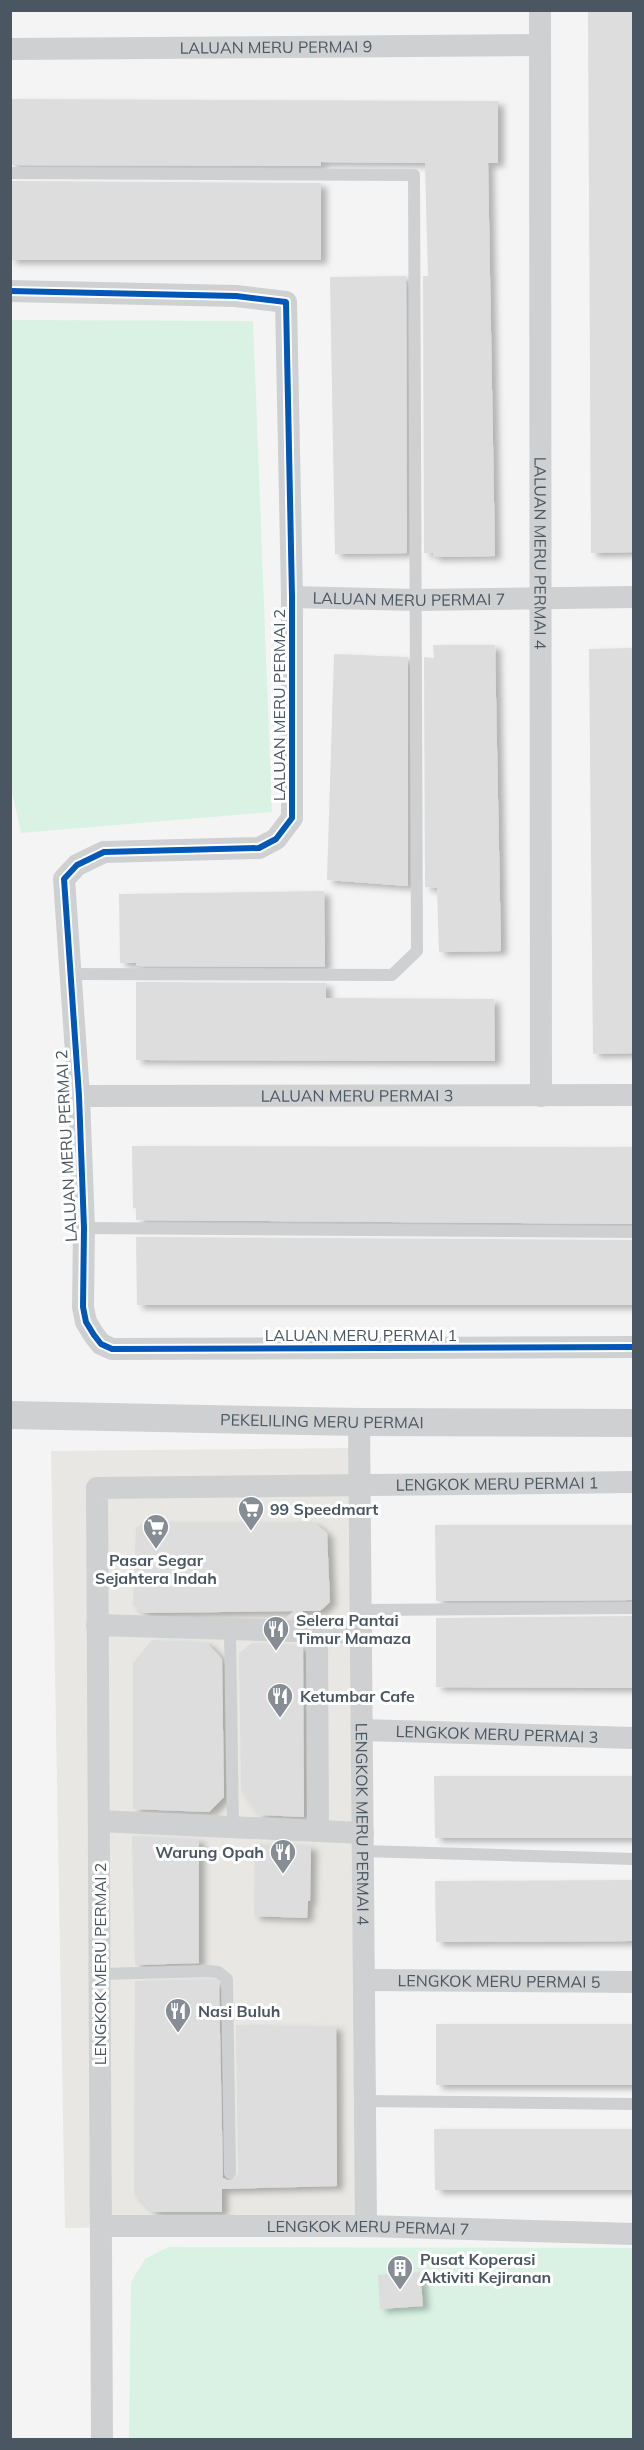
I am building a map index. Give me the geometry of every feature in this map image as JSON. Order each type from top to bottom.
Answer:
[{"type":"street","name":"LALUAN MERU PERMAI 4","points":[[540,10],[542,1096]]},
{"type":"street","name":"LALUAN MERU PERMAI 9","points":[[10,49],[539,45]]},
{"type":"street","name":"LALUAN MERU PERMAI 2","points":[[10,291],[236,296],[286,302],[292,597],[292,818],[276,839],[252,849],[104,852],[77,865],[64,879],[79,1096],[84,1228],[83,1307],[86,1322],[94,1335]]},
{"type":"street","name":"LALUAN MERU PERMAI 7","points":[[292,597],[415,600],[633,597]]},
{"type":"street","name":"LALUAN MERU PERMAI 3","points":[[79,1096],[633,1095]]},
{"type":"street","name":"LALUAN MERU PERMAI 1","points":[[94,1335],[101,1344],[112,1350],[633,1347]]},
{"type":"street","name":"PEKELILING MERU PERMAI","points":[[10,1415],[359,1422],[633,1423]]},
{"type":"street","name":"LENGKOK MERU PERMAI 4","points":[[359,1422],[366,2226]]},
{"type":"street","name":"LENGKOK MERU PERMAI 1","points":[[359,1484],[633,1482]]},
{"type":"street","name":"LENGKOK MERU PERMAI 2","points":[[102,2439],[97,1488],[359,1484]]},
{"type":"street","points":[[98,1625],[360,1633]]},
{"type":"street","points":[[317,1632],[318,1831]]},
{"type":"street","name":"LENGKOK MERU PERMAI 3","points":[[362,1730],[633,1738]]},
{"type":"street","points":[[99,1821],[318,1831],[363,1842]]},
{"type":"street","name":"LENGKOK MERU PERMAI 5","points":[[364,1980],[633,1982]]},
{"type":"street","name":"LENGKOK MERU PERMAI 7","points":[[102,2226],[366,2226],[633,2234]]},
{"type":"lane","points":[[10,174],[414,174],[417,951],[392,975],[69,975]]},
{"type":"lane","points":[[84,1228],[633,1232]]},
{"type":"lane","points":[[361,1610],[633,1608]]},
{"type":"lane","points":[[230,1629],[233,1827]]},
{"type":"lane","points":[[363,1842],[633,1859]]},
{"type":"lane","points":[[100,1974],[209,1971],[218,1972],[227,1979],[230,2173]]},
{"type":"lane","points":[[364,2101],[633,2104]]},
{"type":"shaded area","points":[[355,1448],[369,2224],[65,2228],[51,1451]]},
{"type":"green space","points":[[10,320],[253,321],[272,812],[21,833],[10,782]]},
{"type":"green space","points":[[168,2247],[633,2248],[633,2439],[129,2440],[131,2282],[145,2259]]},
{"type":"building","points":[[588,10],[633,10],[633,552],[591,553]]},
{"type":"building","points":[[10,99],[498,101],[498,163],[488,163],[495,556],[433,557],[433,553],[424,553],[423,276],[428,276],[425,163],[321,162],[321,166],[10,165]]},
{"type":"building","points":[[10,181],[321,183],[321,260],[10,260]]},
{"type":"building","points":[[406,276],[407,553],[335,554],[330,277]]},
{"type":"building","points":[[433,645],[495,645],[501,951],[439,952],[437,888],[425,887],[424,657],[434,658]]},
{"type":"building","points":[[633,648],[633,1053],[593,1054],[589,649]]},
{"type":"building","points":[[334,654],[408,657],[408,886],[327,880]]},
{"type":"building","points":[[324,891],[325,967],[136,966],[136,963],[120,963],[119,894]]},
{"type":"building","points":[[136,982],[326,983],[326,998],[494,999],[495,1061],[136,1060]]},
{"type":"building","points":[[132,1146],[633,1147],[633,1224],[136,1220],[136,1208],[133,1208]]},
{"type":"building","points":[[136,1237],[633,1240],[633,1305],[137,1305]]},
{"type":"building","points":[[146,1522],[313,1522],[327,1533],[330,1602],[320,1611],[303,1611],[303,1618],[287,1617],[294,1611],[144,1613],[133,1605],[136,1527]]},
{"type":"building","points":[[435,1525],[633,1525],[633,1600],[436,1601]]},
{"type":"building","points":[[633,1616],[633,1688],[436,1687],[436,1618]]},
{"type":"building","points":[[152,1640],[206,1642],[222,1659],[224,1797],[209,1812],[133,1809],[133,1663]]},
{"type":"building","points":[[252,1643],[303,1645],[304,1817],[260,1815],[241,1790],[239,1653]]},
{"type":"building","points":[[434,1776],[633,1776],[633,1838],[435,1838]]},
{"type":"building","points":[[132,1836],[199,1839],[199,1963],[135,1965]]},
{"type":"building","points":[[282,1843],[311,1846],[310,1901],[308,1901],[307,1918],[254,1916],[255,1844],[284,1845]]},
{"type":"building","points":[[633,1880],[633,1941],[436,1942],[435,1881]]},
{"type":"building","points":[[209,1979],[219,1983],[223,2178],[234,2180],[238,2173],[236,2025],[336,2026],[337,2186],[222,2189],[222,2212],[153,2212],[134,2193],[135,1981]]},
{"type":"building","points":[[436,2024],[633,2024],[633,2085],[436,2085]]},
{"type":"building","points":[[434,2129],[633,2129],[633,2190],[435,2190]]},
{"type":"building","name":"Pusat Koperasi Aktiviti Kejiranan","points":[[420,2272],[423,2306],[380,2309],[378,2275]]},
{"type":"cycle path","points":[[10,291],[236,296],[286,302],[292,597],[292,818],[276,839],[259,848],[104,852],[77,865],[64,879],[79,1096],[84,1228],[83,1307],[86,1322],[101,1344],[112,1349],[634,1347]]},
{"type":"place","name":"99 Speedmart","points":[[251,1532]]},
{"type":"place","name":"Pasar Segar Sejahtera Indah","points":[[156,1550]]},
{"type":"place","name":"Selera Pantai Timur Mamaza","points":[[276,1652]]},
{"type":"place","name":"Ketumbar Cafe","points":[[280,1719]]},
{"type":"place","name":"Warung Opah","points":[[283,1875]]},
{"type":"place","name":"Nasi Buluh","points":[[178,2034]]},
{"type":"place","name":"Pusat Koperasi Aktiviti Kejiranan","points":[[400,2291]]}]
